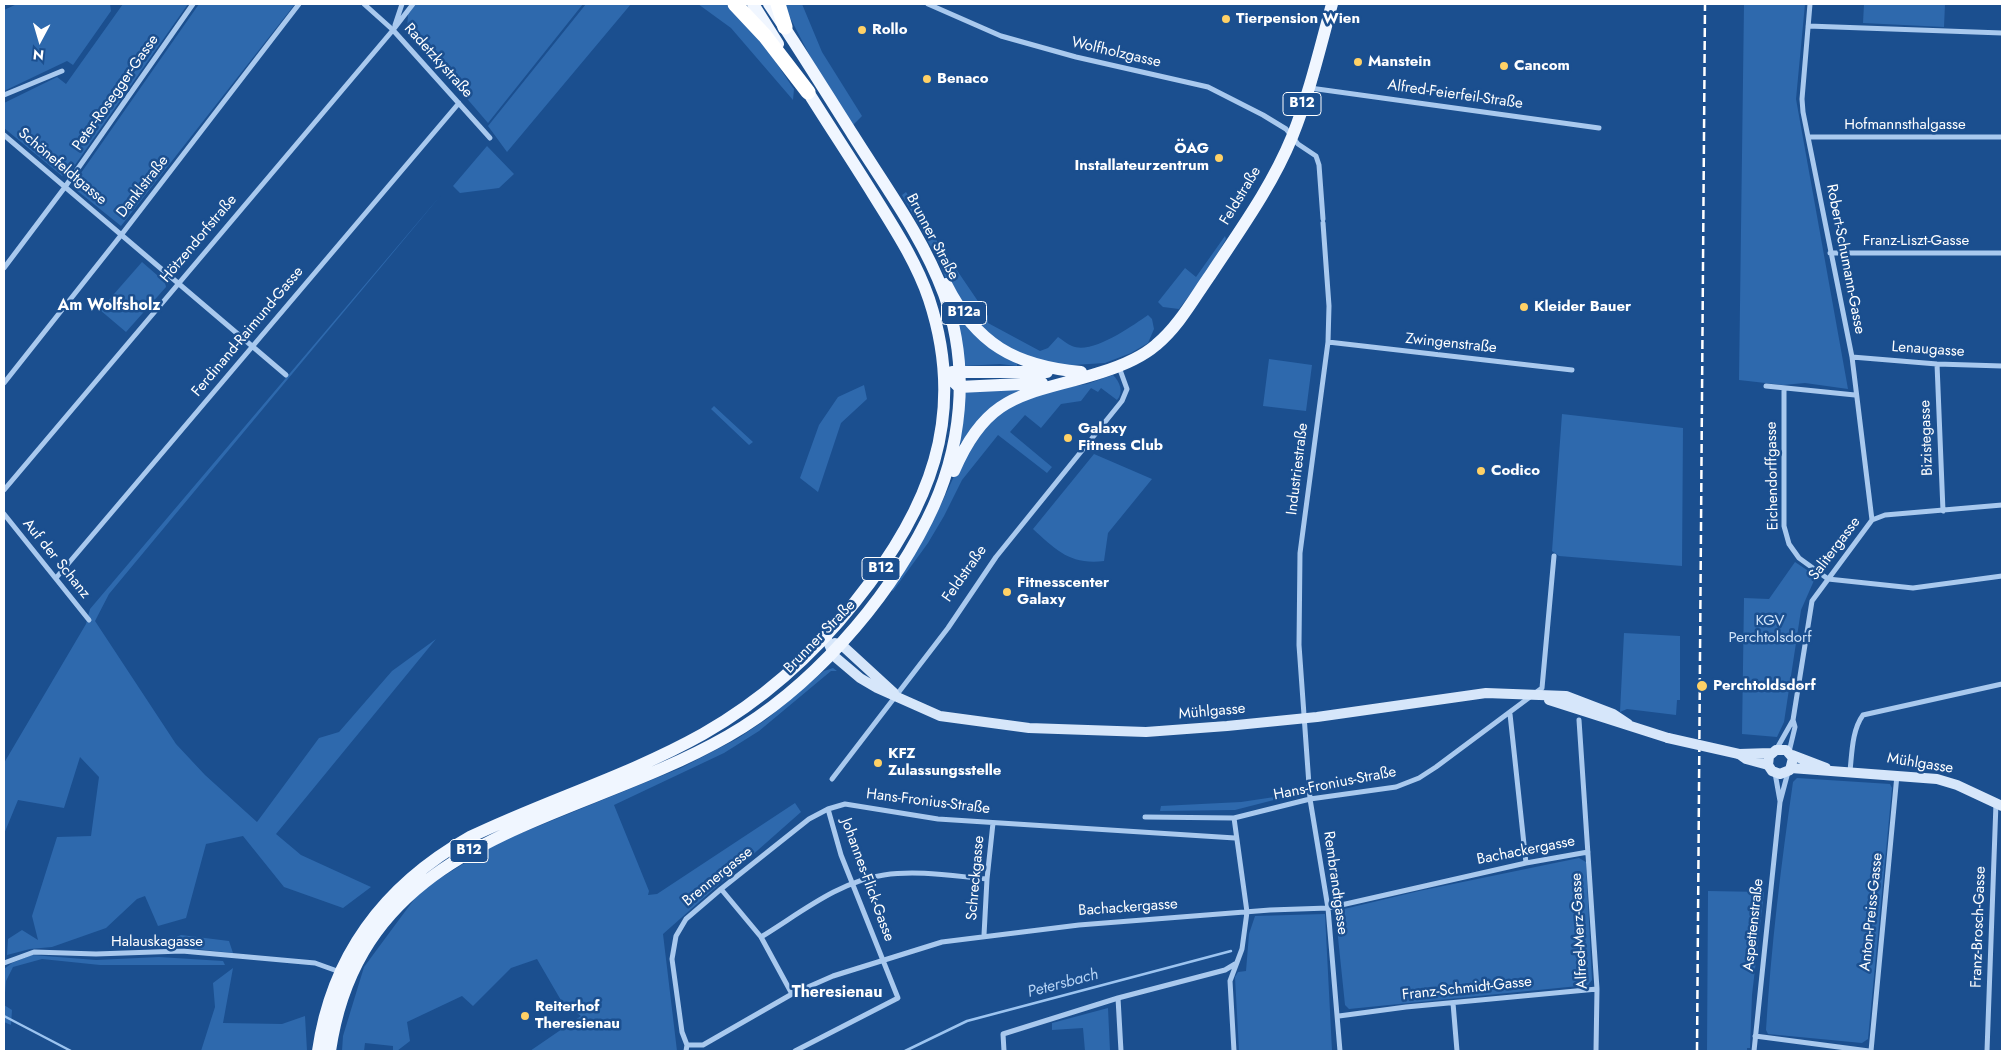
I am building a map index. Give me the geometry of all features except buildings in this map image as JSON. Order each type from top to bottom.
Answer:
[{"type":"highway","points":[[735,4],[765,36],[808,92]]},
{"type":"highway","points":[[778,4],[785,27]]},
{"type":"main road","name":"Brunner Straße","points":[[318,1051],[322,1027],[340,972],[357,940],[387,899],[406,881],[447,850],[499,823],[618,776],[704,733],[764,692],[826,637],[890,556],[922,500],[941,434],[944,406],[943,373],[935,323],[920,277],[891,223],[753,4]]},
{"type":"main road","name":"Brunner Straße","points":[[330,1051],[340,1004],[364,952],[394,910],[421,884],[440,869],[480,846],[632,783],[732,734],[788,693],[835,648],[878,599],[925,524],[943,484],[956,434],[960,387],[954,330],[944,294],[926,256],[894,198],[769,4]]},
{"type":"main road","name":"Feldstraße","points":[[1082,375],[1119,367],[1155,346],[1189,306],[1269,184],[1292,137],[1332,4]]},
{"type":"main road","name":"B12a","points":[[894,198],[912,219],[961,310],[985,336],[1008,354],[1022,361],[1048,369],[1082,375]]},
{"type":"main road","points":[[943,373],[1082,375]]},
{"type":"main road","points":[[943,373],[960,387],[1045,382],[1082,375]]},
{"type":"main road","points":[[943,484],[950,478],[972,435],[1002,405],[1033,390],[1082,375]]},
{"type":"street","name":"Peter-Rosegger-Gasse","points":[[4,268],[65,187],[193,4]]},
{"type":"street","name":"Danklstraße","points":[[4,383],[300,4]]},
{"type":"street","name":"Radetzkystraße","points":[[364,4],[393,30],[490,138]]},
{"type":"street","points":[[393,30],[402,4]]},
{"type":"street","name":"Hötzendorfstraße","points":[[4,490],[413,4]]},
{"type":"street","name":"Wolfholzgasse","points":[[928,4],[1001,36],[1076,57],[1208,87],[1280,125],[1292,137]]},
{"type":"street","name":"Robert-Schumann-Gasse","points":[[1810,4],[1802,99],[1830,253],[1852,357],[1872,520]]},
{"type":"street","points":[[1808,26],[2002,33]]},
{"type":"street","points":[[4,95],[62,71]]},
{"type":"street","name":"Alfred-Feierfeil-Straße","points":[[1307,88],[1599,128]]},
{"type":"street","name":"Ferdinand-Raimund-Gasse","points":[[56,578],[459,103]]},
{"type":"street","name":"Schönefeldtgasse","points":[[4,135],[286,375]]},
{"type":"street","name":"Industriestraße","points":[[1292,137],[1316,156],[1320,165],[1329,306],[1328,342],[1300,553],[1299,645],[1303,718]]},
{"type":"street","name":"Hofmannsthalgasse","points":[[1809,137],[2002,137]]},
{"type":"street","name":"Franz-Liszt-Gasse","points":[[1830,253],[2002,253]]},
{"type":"street","name":"Zwingenstraße","points":[[1328,342],[1572,370]]},
{"type":"street","name":"Lenaugasse","points":[[1852,357],[1937,364],[2002,366]]},
{"type":"street","name":"Bizistegasse","points":[[1937,364],[1943,512]]},
{"type":"street","name":"Feldstraße","points":[[832,779],[948,628],[996,557],[1122,401],[1127,389],[1119,367]]},
{"type":"street","points":[[1766,386],[1856,395]]},
{"type":"street","name":"Eichendorffgasse","points":[[1784,388],[1784,526],[1789,544],[1799,558],[1828,579],[1913,588],[2002,576]]},
{"type":"street","name":"Salitergasse","points":[[1790,754],[1794,727],[1793,720],[1812,601],[1872,520],[1885,515],[1943,512],[2002,505]]},
{"type":"street","name":"Auf der Schanz","points":[[4,514],[89,620]]},
{"type":"street","points":[[1534,696],[1542,688],[1544,680],[1554,556]]},
{"type":"street","name":"Mühlgasse","points":[[826,637],[835,648],[882,681],[896,696],[940,716],[1044,729],[1146,732],[1303,718],[1486,693],[1534,696],[1668,738],[1739,754],[1773,752],[1784,749],[1790,754],[1817,763],[1829,770]]},
{"type":"street","points":[[1850,771],[1852,749],[1863,714],[2002,684]]},
{"type":"street","name":"Hans-Fronius-Straße","points":[[1145,817],[1234,818],[1310,799],[1396,787],[1419,778],[1534,696]]},
{"type":"street","points":[[1510,714],[1526,863]]},
{"type":"street","name":"Rembrandtgasse","points":[[1303,718],[1310,799],[1328,908],[1339,1016],[1340,1051]]},
{"type":"street","name":"Alfred-Merz-Gasse","points":[[1579,720],[1597,989],[1596,1051]]},
{"type":"street","name":"Salitergasse","points":[[1773,752],[1793,720]]},
{"type":"street","points":[[1771,769],[1773,752]]},
{"type":"street","name":"Mühlgasse","points":[[1739,754],[1746,759],[1783,774],[1790,770],[1829,770],[1898,774],[1937,779],[1957,785],[1999,804]]},
{"type":"street","points":[[1790,754],[1790,770]]},
{"type":"street","name":"Aspettenstraße","points":[[1771,769],[1780,802]]},
{"type":"street","name":"Aspettenstraße","points":[[1754,1051],[1780,802],[1790,770]]},
{"type":"street","name":"Anton-Preiss-Gasse","points":[[1870,1051],[1898,774]]},
{"type":"street","name":"Hans-Fronius-Straße","points":[[828,809],[845,804],[938,819],[1235,838]]},
{"type":"street","name":"Franz-Brosch-Gasse","points":[[1987,1051],[1999,804]]},
{"type":"street","name":"Johannes-Flick-Gasse","points":[[795,1051],[898,998],[841,855],[828,809]]},
{"type":"street","name":"Brennergasse","points":[[686,1048],[672,959],[676,936],[686,919],[809,819],[828,809]]},
{"type":"street","points":[[1234,818],[1235,838],[1247,912],[1242,948],[1230,981],[1234,1051]]},
{"type":"street","name":"Schreckgasse","points":[[984,935],[993,823]]},
{"type":"street","name":"Bachackergasse","points":[[704,1045],[792,994],[833,976],[942,942],[984,935],[1079,925],[1247,912],[1328,908],[1526,863],[1588,852]]},
{"type":"street","points":[[761,937],[824,898],[853,883],[883,875],[912,873],[987,879]]},
{"type":"street","points":[[722,889],[761,937],[792,994]]},
{"type":"street","name":"Halauskagasse","points":[[4,963],[34,952],[96,954],[182,952],[315,963],[328,966],[340,972]]},
{"type":"street","points":[[1004,1051],[1003,1034],[1118,998],[1225,970],[1235,964]]},
{"type":"street","name":"Franz-Schmidt-Gasse","points":[[1339,1016],[1597,989]]},
{"type":"street","points":[[1118,998],[1121,1051]]},
{"type":"street","points":[[1454,1003],[1457,1051]]},
{"type":"street","points":[[1755,1036],[1870,1051]]},
{"type":"street","points":[[686,1048],[704,1045],[707,1051]]},
{"type":"green space","points":[[723,3],[743,17],[794,89],[793,100],[731,28],[698,4]]},
{"type":"green space","points":[[17,4],[110,4],[111,11],[73,65],[67,61],[4,91],[4,10]]},
{"type":"green space","points":[[123,4],[188,4],[68,175],[62,176],[4,128],[4,103],[57,77],[66,84]]},
{"type":"green space","points":[[199,4],[295,4],[121,226],[75,189],[74,183]]},
{"type":"green space","points":[[416,4],[583,4],[488,123],[407,29],[408,14]]},
{"type":"green space","points":[[586,4],[631,4],[507,152],[488,126]]},
{"type":"green space","points":[[783,4],[802,4],[822,52],[862,116],[853,125],[812,60]]},
{"type":"green space","points":[[1744,4],[1805,4],[1796,99],[1848,389],[1805,383],[1783,385],[1739,380]]},
{"type":"green space","points":[[1864,4],[1945,4],[1944,27],[1863,23]]},
{"type":"green space","points":[[487,146],[514,174],[499,188],[460,193],[453,186]]},
{"type":"green space","points":[[906,192],[988,316],[988,323],[1040,351],[1048,348],[1058,337],[1070,345],[1080,348],[1101,343],[1148,315],[1152,319],[1154,329],[1148,343],[1131,353],[1105,363],[1057,366],[1010,351],[974,320],[948,283],[935,254],[902,195]]},
{"type":"green space","points":[[441,195],[109,594],[95,621],[176,744],[205,775],[257,822],[319,738],[339,732],[392,671],[436,639],[276,834],[301,855],[371,887],[343,908],[284,887],[243,836],[206,844],[186,918],[158,926],[145,896],[137,899],[106,928],[52,947],[30,949],[7,955],[8,939],[22,930],[38,940],[32,916],[57,837],[91,836],[99,777],[80,757],[64,808],[18,800],[4,834],[4,763],[86,624],[90,609]]},
{"type":"green space","points":[[1225,236],[1226,239],[1204,276],[1179,309],[1163,307],[1158,302],[1185,268],[1196,277]]},
{"type":"green space","points":[[142,262],[165,282],[166,287],[126,332],[100,310]]},
{"type":"green space","points":[[958,313],[1017,366],[1000,364],[963,366],[954,314]]},
{"type":"green space","points":[[1269,359],[1312,365],[1306,411],[1263,406]]},
{"type":"green space","points":[[1113,375],[1120,387],[1120,394],[1117,400],[1101,388],[1098,392],[1091,388],[1081,401],[1061,404],[1041,428],[1025,415],[1010,432],[1052,467],[1047,473],[998,435],[962,480],[928,543],[893,591],[890,588],[936,515],[963,457],[982,430],[1012,404],[1046,391],[1087,384]]},
{"type":"green space","points":[[864,385],[867,399],[841,423],[818,492],[800,478],[819,425],[838,397]]},
{"type":"green space","points":[[1027,386],[984,415],[959,445],[965,391]]},
{"type":"green space","points":[[714,406],[753,442],[749,445],[711,409]]},
{"type":"green space","points":[[1562,414],[1683,428],[1682,566],[1559,556],[1552,551]]},
{"type":"green space","points":[[1094,454],[1152,479],[1108,533],[1104,561],[1092,562],[1082,561],[1064,554],[1033,529]]},
{"type":"green space","name":"KGV Perchtolsdorf","points":[[1795,562],[1816,576],[1801,610],[1784,722],[1777,737],[1742,734],[1744,598],[1769,599]]},
{"type":"green space","points":[[1624,633],[1680,636],[1680,700],[1677,700],[1676,715],[1627,709],[1620,712]]},
{"type":"green space","points":[[833,668],[837,671],[831,671],[759,731],[724,753],[614,805],[649,891],[648,895],[657,894],[795,803],[801,812],[663,934],[677,1051],[530,1051],[581,1016],[562,1002],[537,959],[511,968],[473,1006],[462,996],[407,1022],[410,1041],[397,1051],[393,1051],[393,1046],[365,1043],[364,1051],[342,1051],[343,1036],[364,967],[421,890],[497,843],[681,768],[737,739],[767,719],[824,671]]},
{"type":"green space","points":[[1797,778],[1890,784],[1892,788],[1868,1039],[1862,1043],[1768,1034],[1766,1030],[1781,875],[1793,782]]},
{"type":"green space","points":[[1301,793],[1235,810],[1160,811],[1161,806],[1241,802]]},
{"type":"green space","points":[[1579,858],[1586,862],[1592,980],[1588,985],[1349,1009],[1345,1005],[1336,918],[1340,910],[1419,891]]},
{"type":"green space","points":[[1708,891],[1764,892],[1752,995],[1750,1048],[1747,1048],[1747,1051],[1707,1051]]},
{"type":"green space","points":[[1325,914],[1332,1051],[1239,1051],[1235,977],[1238,972],[1246,971],[1249,934],[1255,916]]},
{"type":"green space","points":[[181,935],[229,941],[233,953],[159,945]]},
{"type":"green space","points":[[32,955],[96,960],[159,957],[223,961],[225,965],[100,965],[42,959],[13,967],[6,981],[4,1005],[4,969],[12,963]]},
{"type":"green space","points":[[233,968],[223,1023],[282,1024],[305,1016],[307,1051],[201,1051],[215,1007],[213,983]]},
{"type":"green space","points":[[4,1005],[12,1010],[11,1025],[4,1022]]},
{"type":"green space","points":[[1108,1008],[1110,1051],[1085,1051],[1083,1028],[1052,1030],[1052,1023]]},
{"type":"waterway","name":"Petersbach","points":[[905,1051],[967,1021],[1231,951]]},
{"type":"waterway","name":"Petersbach","points":[[4,1016],[71,1051]]},
{"type":"railway","points":[[1697,1051],[1705,4]]},
{"type":"place","name":"Tierpension Wien","points":[[1226,19]]},
{"type":"place","name":"Rollo","points":[[862,30]]},
{"type":"place","name":"Manstein","points":[[1358,62]]},
{"type":"place","name":"Cancom","points":[[1504,66]]},
{"type":"place","name":"Benaco","points":[[927,79]]},
{"type":"place","name":"ÖAG Installateurzentrum","points":[[1219,158]]},
{"type":"place","name":"Kleider Bauer","points":[[1524,307]]},
{"type":"place","name":"Galaxy Fitness Club","points":[[1068,438]]},
{"type":"place","name":"Codico","points":[[1481,471]]},
{"type":"place","name":"Fitnesscenter Galaxy","points":[[1007,592]]},
{"type":"place","name":"Perchtoldsdorf","points":[[1702,686]]},
{"type":"place","name":"KFZ Zulassungsstelle","points":[[878,763]]},
{"type":"place","name":"Reiterhof Theresienau","points":[[525,1016]]},
{"type":"district","name":"Am Wolfsholz","points":[[109,306]]},
{"type":"district","name":"Theresienau","points":[[837,993]]}]
